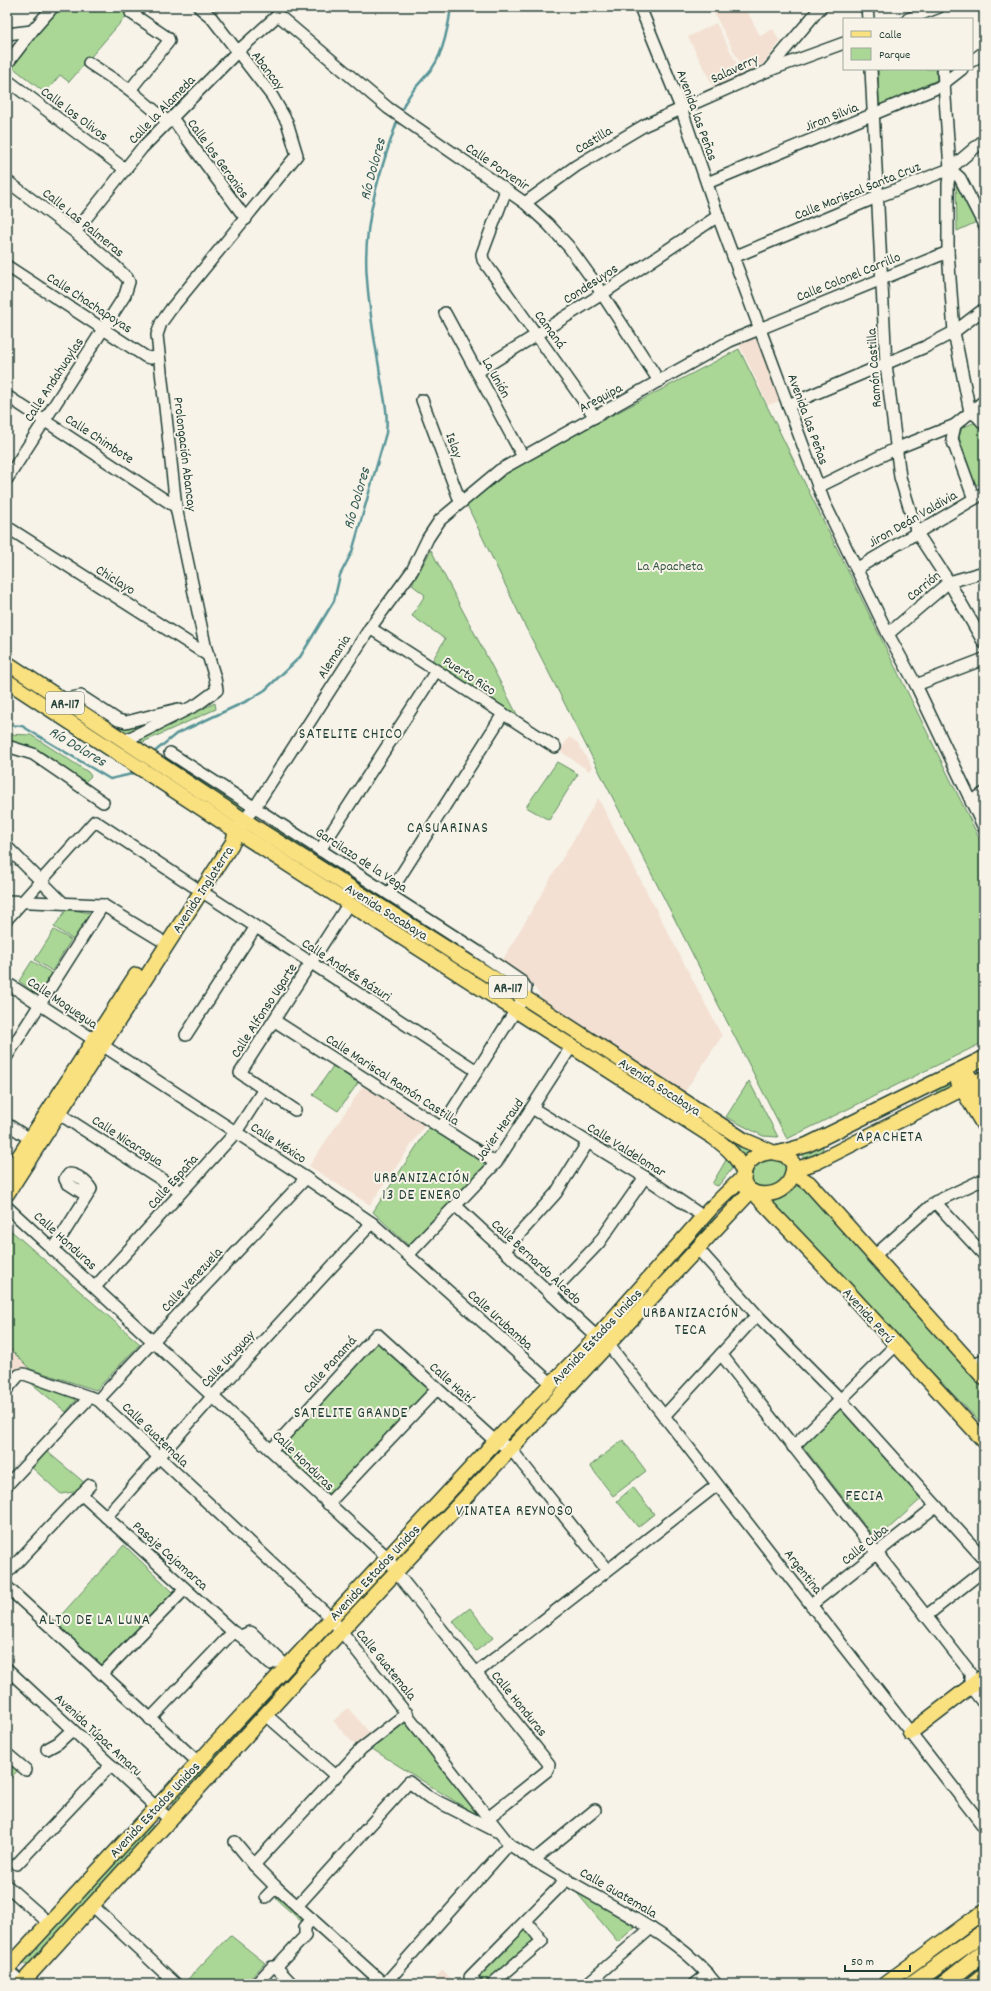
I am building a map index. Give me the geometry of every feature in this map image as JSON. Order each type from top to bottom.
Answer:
[{"type":"highway","points":[[912,1984],[984,1932]]},
{"type":"highway","points":[[944,1984],[984,1952]]},
{"type":"main road","name":"Avenida Socabaya","points":[[9,666],[124,741],[132,755]]},
{"type":"main road","name":"Avenida Socabaya","points":[[7,681],[132,755],[240,826],[350,903],[724,1145],[737,1158],[744,1175]]},
{"type":"main road","name":"Avenida Socabaya","points":[[240,826],[524,997],[744,1140],[775,1152]]},
{"type":"main road","name":"Avenida Inglaterra","points":[[7,1194],[58,1113],[159,939],[233,842],[240,826]]},
{"type":"main road","name":"Avenida Inglaterra","points":[[7,1175],[30,1139],[98,1043],[197,889]]},
{"type":"main road","points":[[744,1175],[751,1160],[764,1153],[808,1145],[984,1058]]},
{"type":"main road","points":[[959,1071],[973,1084],[984,1103]]},
{"type":"main road","points":[[973,1084],[984,1126]]},
{"type":"main road","points":[[752,1191],[766,1195],[780,1191],[790,1181],[794,1171],[817,1162],[973,1084]]},
{"type":"main road","name":"AR-117","points":[[775,1152],[790,1159],[793,1163],[794,1171]]},
{"type":"main road","points":[[794,1171],[809,1183],[874,1256],[979,1363],[984,1378]]},
{"type":"main road","name":"AR-117","points":[[744,1175],[746,1186],[752,1191]]},
{"type":"main road","name":"Avenida Estados Unidos","points":[[21,1984],[265,1714],[510,1448],[603,1341],[704,1217],[744,1175]]},
{"type":"main road","name":"Avenida Estados Unidos","points":[[7,1970],[198,1762],[283,1663],[331,1618],[496,1441],[552,1384],[603,1341],[698,1249],[752,1191]]},
{"type":"main road","name":"Avenida Perú","points":[[752,1191],[984,1441]]},
{"type":"main road","points":[[910,1733],[984,1676]]},
{"type":"main road","points":[[885,1984],[984,1911]]},
{"type":"main road","points":[[973,1984],[984,1975]]},
{"type":"street","points":[[7,64],[32,31],[53,7]]},
{"type":"street","name":"Abancay","points":[[199,7],[211,17],[272,96],[287,122],[297,155],[294,160]]},
{"type":"street","name":"Avenida las Peñas","points":[[640,7],[681,108],[718,216],[818,487],[834,524],[888,634],[916,685],[984,828]]},
{"type":"street","name":"Salaverry","points":[[681,108],[767,71],[821,7]]},
{"type":"street","points":[[867,7],[868,18]]},
{"type":"street","points":[[911,18],[939,7],[940,18]]},
{"type":"street","points":[[130,90],[167,44],[168,38],[131,13]]},
{"type":"street","name":"Calle la Alameda","points":[[75,232],[126,170],[142,148],[237,52],[278,15]]},
{"type":"street","name":"Calle Porvenir","points":[[278,15],[388,108],[525,203],[548,224],[569,247],[659,381]]},
{"type":"street","points":[[7,34],[32,31]]},
{"type":"street","points":[[767,71],[843,43]]},
{"type":"street","points":[[973,60],[984,52]]},
{"type":"street","name":"Calle los Geranios","points":[[89,63],[130,90],[168,122],[175,122],[246,219]]},
{"type":"street","name":"Ramón Castilla","points":[[871,70],[886,364],[895,449],[900,477],[918,532],[949,582],[984,644]]},
{"type":"street","points":[[943,70],[950,170],[948,184],[948,252],[954,332],[970,412],[977,416],[984,424]]},
{"type":"street","name":"Jiron Silvia","points":[[707,183],[939,87],[961,70]]},
{"type":"street","name":"Calle los Olivos","points":[[7,80],[126,170]]},
{"type":"street","name":"Castilla","points":[[525,203],[576,166],[645,125],[681,108]]},
{"type":"street","name":"Calle Mariscal Santa Cruz","points":[[734,257],[878,197],[950,170],[984,140]]},
{"type":"street","name":"Prolongación Abancay","points":[[124,741],[198,704],[217,690],[216,678],[205,645],[176,507],[158,356],[157,335],[161,323],[294,160]]},
{"type":"street","points":[[950,170],[960,178],[983,222]]},
{"type":"street","name":"Calle Las Palmeras","points":[[7,181],[75,232],[114,264],[129,282],[125,295]]},
{"type":"street","name":"Camaná","points":[[506,190],[482,254],[482,260],[514,302],[535,335],[540,338],[595,417]]},
{"type":"street","name":"Condesuyos","points":[[476,372],[602,294],[718,216]]},
{"type":"street","name":"Calle Colonel Carrillo","points":[[759,328],[948,252]]},
{"type":"street","name":"Calle Chachapoyas","points":[[7,266],[104,328],[146,357],[151,358],[158,356]]},
{"type":"street","name":"Calle Andahuaylas","points":[[7,479],[125,295]]},
{"type":"street","points":[[788,405],[925,347],[954,332],[984,309]]},
{"type":"street","name":"La Unión","points":[[445,313],[522,456]]},
{"type":"street","name":"Arequipa","points":[[460,501],[500,470],[522,456],[730,341],[759,328]]},
{"type":"street","name":"Calle Chimbote","points":[[7,396],[176,507]]},
{"type":"street","name":"Islay","points":[[422,400],[460,501]]},
{"type":"street","points":[[818,487],[895,449],[955,424],[984,401]]},
{"type":"street","points":[[955,424],[952,439],[974,499]]},
{"type":"street","name":"Jiron Deán Valdivia","points":[[856,568],[984,494]]},
{"type":"street","name":"Alemania","points":[[240,826],[254,807],[370,628],[412,571],[428,538],[440,520],[460,501]]},
{"type":"street","name":"Chiclayo","points":[[7,527],[209,656]]},
{"type":"street","name":"Carrión","points":[[888,634],[949,582],[984,572]]},
{"type":"street","name":"Puerto Rico","points":[[370,628],[555,747]]},
{"type":"street","points":[[916,685],[984,659]]},
{"type":"street","points":[[320,850],[436,671]]},
{"type":"street","points":[[61,700],[81,696],[118,720],[126,722],[198,704]]},
{"type":"street","points":[[389,894],[503,714]]},
{"type":"street","points":[[7,746],[33,754],[103,802]]},
{"type":"street","name":"Garcilazo de la Vega","points":[[170,753],[389,894],[522,982],[526,988],[524,997]]},
{"type":"street","points":[[971,802],[984,793]]},
{"type":"street","name":"Calle Andrés Rázuri","points":[[41,881],[95,821],[254,928],[478,1071]]},
{"type":"street","points":[[7,847],[63,904]]},
{"type":"street","points":[[7,918],[41,881]]},
{"type":"street","points":[[7,901],[21,903],[103,905],[159,939]]},
{"type":"street","name":"Calle Alfonso Ugarte","points":[[264,1089],[240,1073],[350,903]]},
{"type":"street","points":[[7,1056],[103,905]]},
{"type":"street","points":[[186,1034],[254,928]]},
{"type":"street","name":"Calle Moquegua","points":[[7,983],[98,1043]]},
{"type":"street","points":[[441,1128],[524,997]]},
{"type":"street","name":"Calle Mariscal Ramón Castilla","points":[[275,1021],[496,1163]]},
{"type":"street","name":"Calle México","points":[[98,1043],[236,1132],[372,1223],[430,1276]]},
{"type":"street","name":"Javier Heraud","points":[[408,1255],[496,1163],[571,1047]]},
{"type":"street","points":[[264,1089],[295,1110]]},
{"type":"street","name":"Calle España","points":[[95,1287],[236,1132],[264,1089]]},
{"type":"street","name":"Calle Valdelomar","points":[[532,1108],[645,1177],[704,1217]]},
{"type":"street","name":"Calle Nicaragua","points":[[58,1113],[182,1192]]},
{"type":"street","points":[[7,1124],[30,1139]]},
{"type":"street","points":[[504,1251],[556,1193],[588,1142]]},
{"type":"street","points":[[550,1294],[598,1244],[645,1177]]},
{"type":"street","name":"Calle Venezuela","points":[[7,1485],[153,1342],[306,1178]]},
{"type":"street","points":[[874,1256],[936,1202],[984,1179]]},
{"type":"street","points":[[53,1250],[87,1196]]},
{"type":"street","points":[[936,1202],[984,1255]]},
{"type":"street","name":"Calle Bernardo Alcedo","points":[[456,1206],[550,1294],[603,1341]]},
{"type":"street","name":"Calle Honduras","points":[[7,1207],[388,1558],[396,1571],[476,1673],[550,1764],[548,1770],[488,1818]]},
{"type":"street","name":"Calle Uruguay","points":[[106,1517],[213,1396],[372,1223]]},
{"type":"street","points":[[698,1249],[758,1315],[841,1400],[984,1559]]},
{"type":"street","name":"Calle Urubamba","points":[[430,1276],[552,1384]]},
{"type":"street","points":[[664,1416],[758,1315]]},
{"type":"street","name":"Calle Haití","points":[[377,1334],[496,1441],[510,1448]]},
{"type":"street","name":"Calle Panamá","points":[[272,1450],[377,1334]]},
{"type":"street","name":"Argentina","points":[[603,1341],[664,1416],[984,1827]]},
{"type":"street","points":[[793,1447],[896,1345]]},
{"type":"street","points":[[721,1354],[876,1554],[970,1672],[970,1686],[984,1704]]},
{"type":"street","name":"Calle Guatemala","points":[[7,1389],[19,1375],[24,1374],[94,1399],[331,1618],[509,1844],[533,1861],[651,1928],[687,1952],[716,1984]]},
{"type":"street","points":[[328,1504],[437,1389]]},
{"type":"street","points":[[510,1448],[607,1570]]},
{"type":"street","points":[[476,1673],[717,1484]]},
{"type":"street","points":[[7,1573],[90,1485]]},
{"type":"street","name":"Pasaje Cajamarca","points":[[81,1494],[185,1589],[237,1634]]},
{"type":"street","name":"Calle Cuba","points":[[812,1606],[936,1506]]},
{"type":"street","points":[[926,1616],[984,1570]]},
{"type":"street","points":[[7,1588],[198,1762]]},
{"type":"street","points":[[102,1674],[185,1589]]},
{"type":"street","points":[[150,1719],[237,1634],[252,1633],[283,1663]]},
{"type":"street","name":"Avenida Túpac Amaru","points":[[7,1669],[170,1820]]},
{"type":"street","points":[[254,1865],[361,1748],[407,1713]]},
{"type":"street","points":[[265,1714],[336,1776]]},
{"type":"street","points":[[47,1749],[58,1743],[72,1730]]},
{"type":"street","points":[[7,1754],[26,1770]]},
{"type":"street","points":[[17,1864],[111,1765]]},
{"type":"street","points":[[298,1906],[409,1782],[427,1796],[500,1833]]},
{"type":"street","points":[[533,1861],[595,1810]]},
{"type":"street","points":[[235,1842],[254,1865],[276,1887],[384,1984],[509,1844]]},
{"type":"street","points":[[477,1984],[470,1977],[567,1879]]},
{"type":"street","points":[[7,1886],[49,1923]]},
{"type":"street","points":[[266,1897],[276,1887]]},
{"type":"street","points":[[93,1906],[176,1984]]},
{"type":"street","points":[[256,1984],[272,1968],[276,1967],[305,1936],[305,1927],[312,1919]]},
{"type":"street","points":[[492,1984],[542,1940],[526,1921]]},
{"type":"street","points":[[586,1984],[651,1928]]},
{"type":"street","points":[[276,1967],[292,1984]]},
{"type":"street","points":[[7,1970],[21,1984]]},
{"type":"street","points":[[695,1984],[708,1974]]},
{"type":"shaded area","points":[[724,7],[745,7],[760,36],[773,29],[780,42],[763,64],[745,73],[714,13]]},
{"type":"shaded area","points":[[716,23],[742,74],[714,88],[688,37]]},
{"type":"shaded area","points":[[758,336],[782,400],[768,405],[739,344]]},
{"type":"shaded area","points":[[569,737],[577,742],[592,767],[589,771],[560,751]]},
{"type":"shaded area","points":[[598,798],[722,1036],[684,1093],[546,1004],[528,979],[502,961]]},
{"type":"shaded area","points":[[363,1086],[425,1125],[370,1205],[309,1166]]},
{"type":"shaded area","points":[[7,1346],[30,1369],[21,1368],[7,1383]]},
{"type":"shaded area","points":[[348,1708],[370,1733],[356,1746],[333,1721]]},
{"type":"shaded area","points":[[443,1970],[456,1984],[429,1984]]},
{"type":"green space","points":[[60,7],[134,7],[69,82],[60,75],[45,93],[11,66]]},
{"type":"green space","points":[[878,70],[936,70],[937,80],[879,106]]},
{"type":"green space","points":[[956,178],[983,219],[957,231]]},
{"type":"green space","name":"La Apacheta","points":[[739,349],[984,848],[984,1042],[787,1139],[524,624],[467,505],[510,471],[536,455]]},
{"type":"green space","points":[[973,423],[978,425],[982,431],[985,448],[984,481],[977,485],[974,483],[959,437],[962,428]]},
{"type":"green space","points":[[431,550],[520,720],[432,661],[445,639],[412,616],[425,595],[412,585]]},
{"type":"green space","points":[[81,700],[112,723],[158,718],[124,735],[78,705]]},
{"type":"green space","points":[[215,703],[216,709],[141,743],[143,736]]},
{"type":"green space","points":[[7,734],[31,735],[88,772],[91,776],[83,784],[47,755],[30,746],[7,741]]},
{"type":"green space","points":[[166,756],[247,809],[245,812],[241,813],[163,761]]},
{"type":"green space","points":[[557,762],[578,774],[549,820],[526,807]]},
{"type":"green space","points":[[271,824],[356,877],[353,881],[268,829]]},
{"type":"green space","points":[[389,899],[516,982],[514,985],[386,904]]},
{"type":"green space","points":[[67,909],[90,913],[90,917],[75,941],[54,927]]},
{"type":"green space","points":[[54,930],[71,940],[52,971],[35,960]]},
{"type":"green space","points":[[32,961],[53,974],[41,993],[36,994],[19,981]]},
{"type":"green space","points":[[537,1012],[752,1151],[744,1160],[534,1017]]},
{"type":"green space","points":[[333,1066],[358,1083],[338,1111],[313,1095]]},
{"type":"green space","points":[[749,1081],[778,1137],[763,1136],[726,1117]]},
{"type":"green space","points":[[948,1081],[952,1081],[956,1086],[939,1097],[935,1089],[824,1144],[821,1155],[803,1161],[803,1154]]},
{"type":"green space","points":[[430,1126],[488,1165],[410,1247],[373,1212]]},
{"type":"green space","points":[[729,1155],[733,1164],[731,1170],[718,1186],[712,1184]]},
{"type":"green space","points":[[772,1158],[778,1159],[782,1162],[785,1166],[786,1174],[781,1183],[761,1190],[751,1182],[752,1173],[760,1163]]},
{"type":"green space","points":[[800,1178],[984,1384],[984,1426],[766,1201],[786,1195]]},
{"type":"green space","points":[[712,1215],[716,1220],[612,1333],[608,1330]]},
{"type":"green space","points":[[7,1227],[140,1344],[96,1390],[30,1369],[7,1346]]},
{"type":"green space","points":[[378,1340],[431,1390],[329,1499],[277,1450]]},
{"type":"green space","points":[[25,1378],[78,1398],[66,1412]]},
{"type":"green space","name":"FECIA","points":[[839,1408],[921,1499],[876,1540],[801,1444]]},
{"type":"green space","points":[[623,1440],[646,1471],[613,1496],[590,1466]]},
{"type":"green space","points":[[495,1448],[500,1453],[405,1556],[401,1551]]},
{"type":"green space","points":[[44,1449],[86,1484],[80,1491],[61,1494],[29,1465]]},
{"type":"green space","points":[[633,1487],[654,1514],[638,1527],[617,1501]]},
{"type":"green space","points":[[124,1545],[175,1594],[104,1667],[54,1623]]},
{"type":"green space","points":[[470,1608],[493,1638],[476,1651],[453,1621]]},
{"type":"green space","points":[[325,1630],[331,1635],[179,1807],[170,1799]]},
{"type":"green space","points":[[407,1718],[486,1821],[369,1747]]},
{"type":"green space","points":[[7,1759],[19,1769],[7,1782]]},
{"type":"green space","points":[[148,1822],[157,1830],[30,1968],[22,1961]]},
{"type":"green space","points":[[572,1887],[635,1927],[618,1942]]},
{"type":"green space","points":[[280,1895],[304,1918],[301,1921],[277,1900],[276,1897]]},
{"type":"green space","points":[[984,1917],[984,1925],[905,1984],[893,1984]]},
{"type":"green space","points":[[526,1928],[533,1937],[533,1943],[485,1984],[481,1984],[474,1977]]},
{"type":"green space","points":[[230,1935],[265,1963],[245,1984],[189,1984],[186,1981]]},
{"type":"green space","points":[[984,1937],[984,1948],[937,1984],[919,1984]]},
{"type":"green space","points":[[984,1960],[984,1968],[964,1984],[952,1984]]},
{"type":"waterway","name":"Río Dolores","points":[[401,112],[411,93],[437,61],[445,38],[451,7]]},
{"type":"waterway","name":"Río Dolores","points":[[152,754],[176,734],[249,700],[265,690],[300,657],[334,601],[340,575],[352,552],[386,433],[387,417],[370,312],[366,258],[367,238],[374,198],[398,119]]},
{"type":"waterway","name":"Río Dolores","points":[[7,725],[22,726],[110,779],[132,774],[136,770]]},
{"type":"district","name":"SATELITE CHICO","points":[[351,733]]},
{"type":"district","name":"CASUARINAS","points":[[448,827]]},
{"type":"district","name":"APACHETA","points":[[890,1136]]},
{"type":"district","name":"URBANIZACIÓN 13 DE ENERO","points":[[422,1186]]},
{"type":"district","name":"URBANIZACIÓN TECA","points":[[691,1320]]},
{"type":"district","name":"SATELITE GRANDE","points":[[351,1412]]},
{"type":"district","name":"FECIA","points":[[865,1495]]},
{"type":"district","name":"VINATEA REYNOSO","points":[[515,1510]]},
{"type":"district","name":"ALTO DE LA LUNA","points":[[95,1619]]}]
